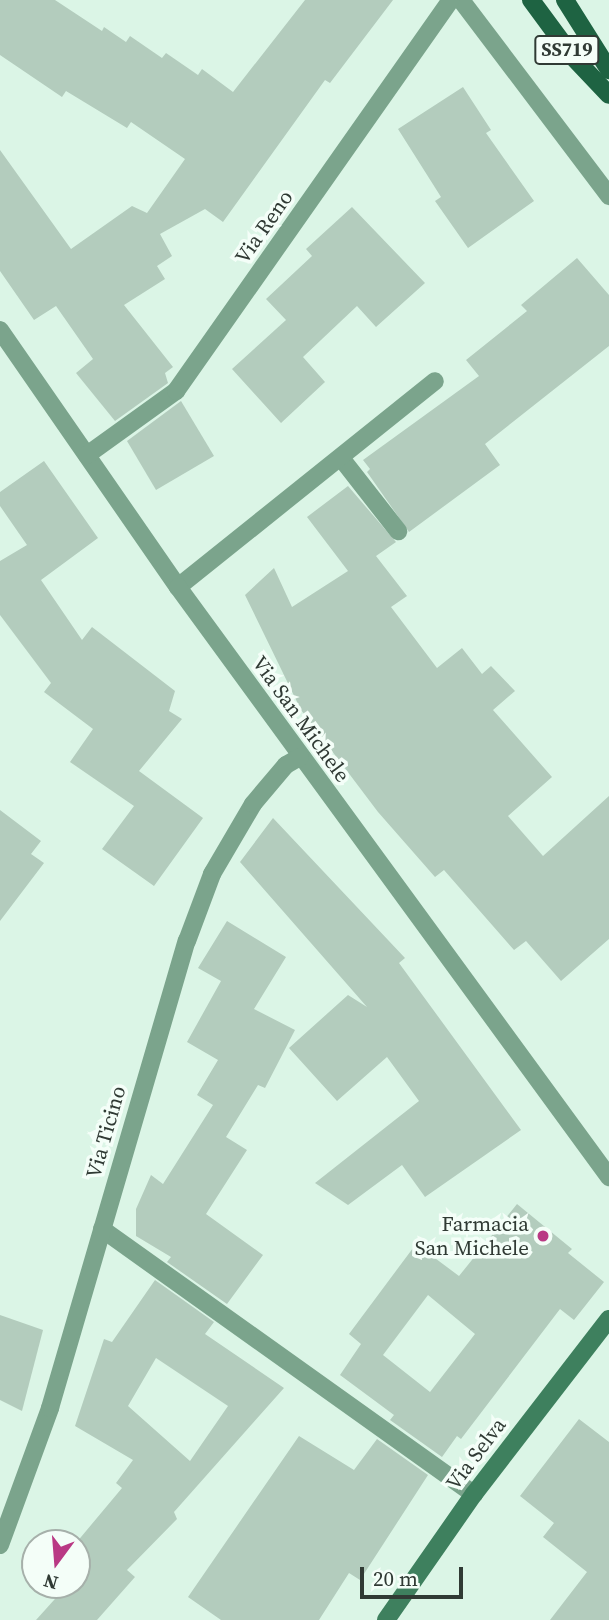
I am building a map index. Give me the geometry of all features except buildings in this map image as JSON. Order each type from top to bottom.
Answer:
[{"type":"main road","name":"SS719","points":[[531,0],[573,57],[609,95]]},
{"type":"main road","name":"SS719","points":[[565,0],[609,70]]},
{"type":"main road","name":"Via Selva","points":[[386,1620],[474,1494],[609,1320]]},
{"type":"street","name":"Via Reno","points":[[87,455],[176,391],[451,0]]},
{"type":"street","points":[[461,0],[609,196]]},
{"type":"street","name":"Via San Michele","points":[[0,330],[300,757],[609,1178]]},
{"type":"street","points":[[178,587],[435,381]]},
{"type":"street","points":[[341,458],[398,531]]},
{"type":"street","name":"Via Ticino","points":[[0,1545],[50,1408],[187,941],[212,874],[253,804],[286,765],[300,757]]},
{"type":"street","name":"Via San Michele","points":[[574,1129],[609,1152]]},
{"type":"street","points":[[102,1229],[474,1494]]},
{"type":"place","name":"Farmacia San Michele","points":[[543,1236]]}]
